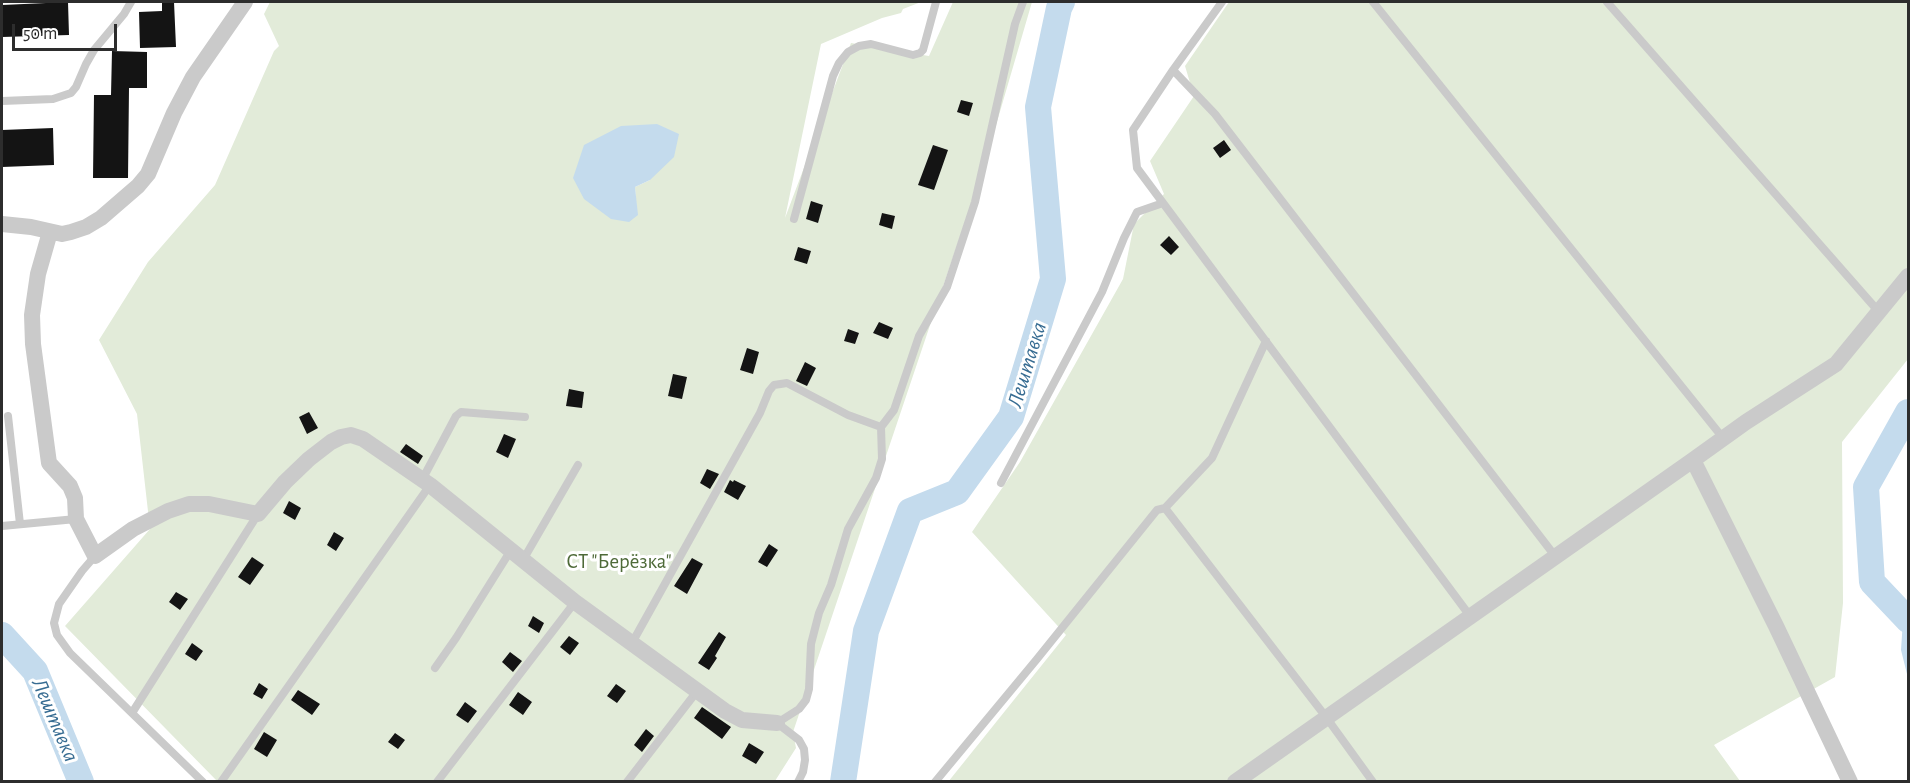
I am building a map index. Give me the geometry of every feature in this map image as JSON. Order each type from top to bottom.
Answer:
[{"type":"street","points":[[2,224],[31,227],[62,234],[101,218],[138,186],[148,174],[174,113],[193,77],[244,2]]},
{"type":"street","points":[[50,232],[38,274],[32,315],[33,344],[49,463],[70,486],[75,498],[76,519],[95,555],[133,529],[168,511],[189,504],[209,504],[258,514],[285,482],[309,459],[331,442],[351,435],[363,439],[426,482],[575,602],[725,711],[742,720],[777,723]]},
{"type":"street","points":[[1235,782],[1723,438],[1836,364],[1908,276]]},
{"type":"street","points":[[1693,460],[1776,626],[1850,782]]},
{"type":"lane","points":[[2,101],[53,99],[71,93],[94,50],[131,2]]},
{"type":"lane","points":[[794,219],[833,76],[839,63],[848,52],[859,46],[871,44],[913,55],[920,53],[923,50],[936,2]]},
{"type":"lane","points":[[798,782],[806,760],[804,749],[799,740],[777,723],[799,709],[806,700],[809,689],[811,644],[819,613],[831,585],[848,529],[876,478],[882,459],[881,427],[894,410],[919,336],[947,287],[975,201],[1015,24],[1023,2]]},
{"type":"lane","points":[[1222,2],[1133,130],[1137,168],[1470,616]]},
{"type":"lane","points":[[1373,2],[1723,438]]},
{"type":"lane","points":[[1607,2],[1880,313]]},
{"type":"lane","points":[[1173,70],[1215,114],[1555,556]]},
{"type":"lane","points":[[1001,483],[1102,292],[1137,212],[1163,203]]},
{"type":"lane","points":[[935,782],[1156,510],[1165,508],[1212,458],[1266,341]]},
{"type":"lane","points":[[632,643],[774,385],[787,383],[848,415],[881,427]]},
{"type":"lane","points":[[221,782],[426,482],[456,416],[461,412],[525,417]]},
{"type":"lane","points":[[8,416],[20,524]]},
{"type":"lane","points":[[435,668],[517,555],[578,465]]},
{"type":"lane","points":[[1165,508],[1326,717],[1373,782]]},
{"type":"lane","points":[[132,713],[258,514]]},
{"type":"lane","points":[[2,526],[76,519]]},
{"type":"lane","points":[[95,555],[59,604],[54,624],[57,635],[70,653],[203,782]]},
{"type":"lane","points":[[437,782],[575,602]]},
{"type":"lane","points":[[627,782],[698,690]]},
{"type":"green space","name":"СТ \"Берёзка\"","points":[[270,2],[921,2],[903,9],[901,13],[882,18],[821,44],[785,218],[851,43],[929,56],[953,2],[1032,2],[987,156],[793,732],[796,748],[775,781],[217,781],[65,626],[150,529],[137,414],[99,340],[148,262],[215,185],[274,51],[279,46],[264,14]],"holes":[[[584,145],[650,180],[635,187],[637,215]]]},
{"type":"green space","points":[[1229,2],[1908,2],[1908,359],[1842,442],[1843,603],[1835,677],[1714,745],[1740,781],[948,782],[1066,635],[972,532],[1020,462],[1123,279],[1134,224],[1164,194],[1150,161],[1194,96],[1185,66]]},
{"type":"water","points":[[657,124],[679,134],[674,157],[650,180],[635,187],[638,215],[629,222],[611,219],[584,199],[573,178],[584,145],[621,126]]},
{"type":"water","points":[[1889,589],[1908,606],[1908,678],[1901,650],[1903,620],[1877,597]]},
{"type":"building","points":[[68,2],[69,35],[2,37],[2,5]]},
{"type":"building","points":[[162,2],[174,2],[176,47],[140,48],[139,12],[162,11]]},
{"type":"building","points":[[112,51],[147,52],[147,88],[129,88],[128,178],[93,178],[94,95],[111,95]]},
{"type":"building","points":[[961,100],[973,103],[969,116],[957,112]]},
{"type":"building","points":[[53,128],[54,165],[2,167],[2,130]]},
{"type":"building","points":[[1224,140],[1231,150],[1220,158],[1213,148]]},
{"type":"building","points":[[933,145],[948,150],[934,190],[918,185]]},
{"type":"building","points":[[811,201],[823,205],[818,223],[806,219]]},
{"type":"building","points":[[882,213],[895,216],[892,229],[879,225]]},
{"type":"building","points":[[1169,236],[1179,247],[1171,255],[1160,245]]},
{"type":"building","points":[[798,247],[811,251],[807,264],[794,260]]},
{"type":"building","points":[[879,322],[893,328],[888,339],[873,333]]},
{"type":"building","points":[[848,329],[859,333],[855,344],[844,341]]},
{"type":"building","points":[[747,348],[759,352],[753,374],[740,370]]},
{"type":"building","points":[[805,362],[816,368],[807,386],[796,381]]},
{"type":"building","points":[[673,374],[687,377],[682,399],[668,396]]},
{"type":"building","points":[[569,389],[584,392],[582,408],[566,406]]},
{"type":"building","points":[[309,412],[318,428],[307,434],[299,417]]},
{"type":"building","points":[[504,434],[516,439],[508,458],[496,452]]},
{"type":"building","points":[[406,444],[423,456],[418,464],[400,452]]},
{"type":"building","points":[[707,469],[719,474],[710,489],[700,483]]},
{"type":"building","points":[[730,480],[746,486],[738,500],[724,492]]},
{"type":"building","points":[[289,501],[301,508],[295,520],[283,513]]},
{"type":"building","points":[[334,532],[344,538],[336,551],[327,545]]},
{"type":"building","points":[[769,544],[778,550],[767,567],[758,562]]},
{"type":"building","points":[[252,557],[264,565],[250,585],[238,577]]},
{"type":"building","points":[[692,558],[703,564],[687,594],[674,586]]},
{"type":"building","points":[[176,592],[188,599],[180,610],[169,602]]},
{"type":"building","points":[[533,616],[544,623],[539,633],[528,626]]},
{"type":"building","points":[[719,632],[726,637],[709,670],[698,663]]},
{"type":"building","points":[[569,636],[579,643],[570,655],[560,647]]},
{"type":"building","points":[[192,643],[203,651],[196,661],[185,654]]},
{"type":"building","points":[[510,652],[522,661],[513,672],[502,662]]},
{"type":"building","points":[[259,683],[268,689],[262,699],[253,694]]},
{"type":"building","points":[[616,684],[626,691],[617,703],[607,696]]},
{"type":"building","points":[[298,690],[320,704],[312,715],[291,700]]},
{"type":"building","points":[[518,692],[532,702],[523,715],[509,705]]},
{"type":"building","points":[[465,702],[477,711],[468,723],[456,715]]},
{"type":"building","points":[[702,707],[731,727],[722,739],[694,718]]},
{"type":"building","points":[[646,729],[654,736],[642,752],[634,745]]},
{"type":"building","points":[[264,732],[277,740],[267,757],[254,749]]},
{"type":"building","points":[[395,733],[405,740],[398,749],[388,742]]},
{"type":"building","points":[[749,743],[764,752],[756,764],[742,756]]},
{"type":"waterway","name":"Лештавка","points":[[843,782],[866,631],[910,511],[957,492],[1011,417],[1053,279],[1038,107],[1062,2]]},
{"type":"waterway","name":"Лештавка","points":[[1908,412],[1866,487],[1872,582],[1908,620]]},
{"type":"waterway","name":"Лештавка","points":[[2,635],[35,671],[81,782]]}]
